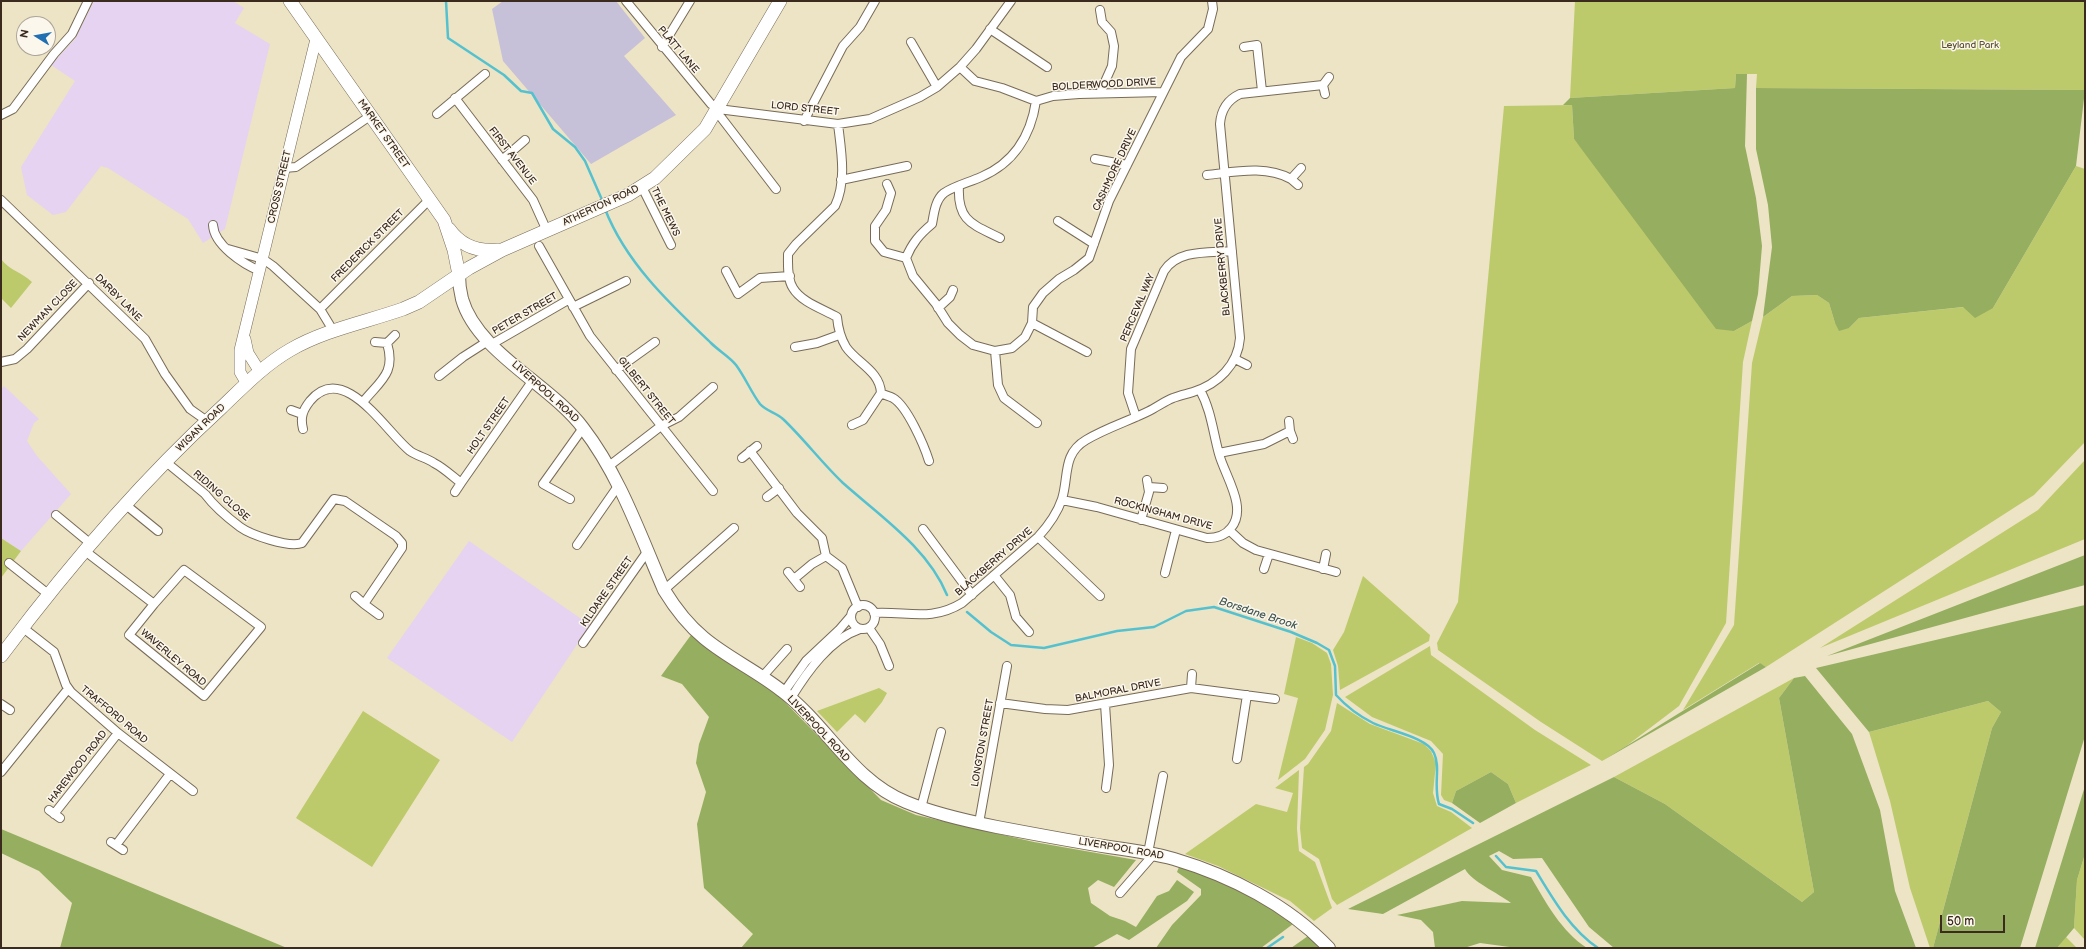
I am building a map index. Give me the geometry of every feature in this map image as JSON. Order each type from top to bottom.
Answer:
[{"type":"highway","name":"MARKET STREET","points":[[290,1],[444,220],[454,250],[459,275]]},
{"type":"highway","name":"ATHERTON ROAD","points":[[459,275],[502,250],[613,202],[642,187],[655,178],[692,142],[718,109],[780,1]]},
{"type":"highway","points":[[444,220],[454,235],[469,246],[482,250],[502,250]]},
{"type":"highway","name":"WIGAN ROAD","points":[[1,656],[48,594],[126,505],[207,421],[260,372],[289,350],[334,332],[408,307],[432,294],[459,275]]},
{"type":"main road","name":"CROSS STREET","points":[[247,384],[240,372],[239,365],[245,334],[316,39]]},
{"type":"main road","name":"LIVERPOOL ROAD","points":[[459,275],[462,298],[467,310],[490,342],[570,412],[609,466],[664,590],[689,624],[705,639],[763,676],[788,695],[859,772],[892,796],[921,808],[979,823],[1174,859],[1206,870],[1262,896],[1300,921],[1329,948]]},
{"type":"main road","name":"CROSS STREET","points":[[245,334],[248,352],[260,372]]},
{"type":"street","points":[[1,115],[13,109],[54,54],[72,34],[88,1]]},
{"type":"street","name":"PLATT LANE","points":[[626,1],[662,47],[711,104],[718,109],[720,116],[776,189]]},
{"type":"street","points":[[662,47],[690,1]]},
{"type":"street","points":[[804,121],[843,46],[860,27],[875,1]]},
{"type":"street","name":"LORD STREET","points":[[718,109],[804,121],[838,124],[870,119],[920,97],[937,87],[960,67],[1011,1]]},
{"type":"street","name":"CASHMORE DRIVE","points":[[906,258],[913,276],[948,323],[960,335],[973,345],[995,351],[1012,348],[1025,337],[1032,323],[1033,306],[1043,293],[1059,279],[1074,270],[1089,258],[1109,201],[1181,57],[1208,29],[1213,9],[1212,1]]},
{"type":"street","points":[[1100,10],[1102,22],[1111,32],[1114,46],[1112,66],[1100,93]]},
{"type":"street","points":[[990,29],[1047,67]]},
{"type":"street","points":[[1244,46],[1257,41],[1262,91]]},
{"type":"street","points":[[911,42],[937,87]]},
{"type":"street","points":[[887,184],[891,193],[886,210],[875,226],[875,241],[884,252],[906,258],[912,245],[932,224],[936,204],[944,193],[987,174],[1011,156],[1025,141],[1034,118],[1036,101],[1002,88],[975,81],[960,67]]},
{"type":"street","points":[[437,114],[485,74]]},
{"type":"street","points":[[1325,94],[1323,85],[1328,77]]},
{"type":"street","name":"BLACKBERRY DRIVE","points":[[874,613],[933,614],[952,610],[972,595],[1038,537],[1053,518],[1062,500],[1068,460],[1074,450],[1091,438],[1172,398],[1200,390],[1224,374],[1235,359],[1240,338],[1220,124],[1222,112],[1230,101],[1236,96],[1262,91],[1323,85]]},
{"type":"street","name":"BOLDERWOOD DRIVE","points":[[1036,101],[1053,96],[1100,93],[1163,92]]},
{"type":"street","name":"FIRST AVENUE","points":[[455,98],[533,200],[547,231]]},
{"type":"street","points":[[284,168],[296,167],[370,116]]},
{"type":"street","points":[[838,124],[842,159],[841,180],[835,206],[796,244],[788,254],[792,288],[803,298],[837,317],[839,335],[846,347],[874,375],[880,384],[881,393],[863,420],[852,425]]},
{"type":"street","points":[[502,160],[525,140]]},
{"type":"street","points":[[1095,159],[1127,165]]},
{"type":"street","points":[[841,180],[907,166]]},
{"type":"street","points":[[1207,175],[1262,170],[1277,173],[1295,182],[1301,168]]},
{"type":"street","points":[[959,186],[958,203],[968,222],[1000,238]]},
{"type":"street","name":"THE MEWS","points":[[642,187],[671,245]]},
{"type":"street","name":"FREDERICK STREET","points":[[320,308],[430,199]]},
{"type":"street","name":"DARBY LANE","points":[[1,200],[89,283],[145,339],[165,374],[190,409],[207,421]]},
{"type":"street","points":[[1058,221],[1094,244]]},
{"type":"street","points":[[213,225],[218,239],[241,261],[260,271]]},
{"type":"street","name":"GILBERT STREET","points":[[539,246],[590,336],[713,491]]},
{"type":"street","points":[[228,248],[263,259],[320,308],[334,332]]},
{"type":"street","name":"PERCEVAL WAY","points":[[1136,417],[1128,393],[1131,349],[1164,271],[1173,255],[1184,256],[1232,250]]},
{"type":"street","points":[[726,271],[738,294],[760,278],[790,276]]},
{"type":"street","name":"PETER STREET","points":[[439,376],[463,357],[490,342],[626,280]]},
{"type":"street","name":"NEWMAN CLOSE","points":[[1,362],[15,359],[27,349],[89,283]]},
{"type":"street","points":[[938,308],[950,297],[953,290]]},
{"type":"street","points":[[1032,323],[1087,352]]},
{"type":"street","points":[[795,346],[817,343],[839,335]]},
{"type":"street","points":[[376,342],[387,343],[395,336]]},
{"type":"street","points":[[616,370],[655,342]]},
{"type":"street","points":[[363,402],[387,373],[390,366],[391,360],[387,343]]},
{"type":"street","points":[[995,351],[998,384],[1004,398],[1037,422]]},
{"type":"street","points":[[1235,359],[1247,365]]},
{"type":"street","name":"HOLT STREET","points":[[455,492],[532,380]]},
{"type":"street","points":[[609,466],[661,426],[679,417],[713,387]]},
{"type":"street","points":[[303,429],[302,414],[317,395],[328,389],[342,390],[363,402],[412,452],[444,469],[461,483]]},
{"type":"street","points":[[1200,390],[1208,406],[1219,453],[1238,507],[1236,521],[1229,530],[1248,546],[1269,554],[1336,572]]},
{"type":"street","points":[[881,393],[894,398],[905,412],[918,432],[928,461]]},
{"type":"street","points":[[291,410],[302,414]]},
{"type":"street","points":[[1219,453],[1264,444],[1292,435],[1290,421]]},
{"type":"street","points":[[570,499],[543,484],[583,428]]},
{"type":"street","points":[[742,458],[757,446]]},
{"type":"street","points":[[750,452],[798,513],[822,538],[826,556],[842,568],[858,607]]},
{"type":"street","name":"RIDING CLOSE","points":[[166,462],[205,494],[210,501],[240,527],[278,542],[293,545],[302,543],[334,500],[345,501],[396,536],[402,543],[402,548],[364,604]]},
{"type":"street","points":[[1141,520],[1148,483],[1164,488]]},
{"type":"street","points":[[577,545],[618,486]]},
{"type":"street","points":[[768,497],[779,488]]},
{"type":"street","name":"ROCKINGHAM DRIVE","points":[[1062,500],[1097,507],[1176,530],[1212,538],[1222,536],[1229,530]]},
{"type":"street","points":[[126,505],[158,531]]},
{"type":"street","points":[[56,515],[88,547],[154,604]]},
{"type":"street","points":[[664,590],[734,528]]},
{"type":"street","points":[[923,529],[972,595]]},
{"type":"street","points":[[1165,573],[1176,530]]},
{"type":"street","points":[[1038,537],[1100,596]]},
{"type":"street","name":"KILDARE STREET","points":[[583,643],[647,552]]},
{"type":"street","points":[[1264,569],[1269,554]]},
{"type":"street","points":[[1323,568],[1326,554]]},
{"type":"street","points":[[794,579],[812,564],[826,556]]},
{"type":"street","points":[[9,563],[48,594]]},
{"type":"street","name":"WAVERLEY ROAD","points":[[184,570],[261,627],[204,696],[129,635],[154,604],[184,570]]},
{"type":"street","points":[[788,572],[800,586]]},
{"type":"street","points":[[994,575],[1010,595],[1016,617],[1029,632]]},
{"type":"street","points":[[355,596],[379,615]]},
{"type":"street","points":[[866,606],[874,613],[874,623],[869,628],[860,629],[847,634],[825,654],[788,695],[806,661],[839,630],[858,607],[866,606]]},
{"type":"street","points":[[851,616],[854,626],[860,629]]},
{"type":"street","name":"TRAFFORD ROAD","points":[[22,627],[54,652],[68,689],[118,733],[193,790]]},
{"type":"street","points":[[869,628],[880,644],[889,666]]},
{"type":"street","points":[[763,676],[787,649]]},
{"type":"street","name":"LONGTON STREET","points":[[979,823],[1007,666]]},
{"type":"street","points":[[1191,688],[1192,674]]},
{"type":"street","name":"BALMORAL DRIVE","points":[[1000,703],[1056,710],[1080,709],[1191,688],[1275,699]]},
{"type":"street","points":[[1,772],[68,689]]},
{"type":"street","points":[[1237,759],[1247,695]]},
{"type":"street","points":[[1,704],[10,710]]},
{"type":"street","points":[[1105,704],[1109,765],[1106,788]]},
{"type":"street","points":[[921,808],[941,732]]},
{"type":"street","name":"HAREWOOD ROAD","points":[[54,814],[118,733]]},
{"type":"street","points":[[117,846],[170,774]]},
{"type":"street","points":[[1120,893],[1151,854],[1163,776]]},
{"type":"shaded area","points":[[94,1],[233,1],[244,8],[235,23],[270,44],[225,229],[203,243],[188,219],[108,168],[101,166],[66,212],[53,215],[27,195],[21,167],[75,81],[51,65],[75,39]]},
{"type":"shaded area","points":[[503,1],[616,1],[645,38],[624,56],[676,115],[591,164],[503,61],[492,9]]},
{"type":"shaded area","points":[[4,386],[39,419],[34,423],[27,441],[37,456],[71,494],[21,551],[1,538],[1,389]]},
{"type":"shaded area","points":[[469,541],[590,625],[512,742],[387,658]]},
{"type":"green space","name":"Leyland Park","points":[[1575,1],[2085,1],[2085,90],[1756,88],[1757,74],[1736,74],[1735,88],[1570,98]]},
{"type":"green space","points":[[1736,74],[1747,74],[1745,146],[1756,198],[1762,246],[1758,294],[1752,321],[1734,331],[1716,329],[1574,139],[1572,105],[1563,105],[1570,98],[1735,88]]},
{"type":"green space","points":[[1756,88],[2085,90],[2076,166],[1993,308],[1975,318],[1963,307],[1859,318],[1849,328],[1839,331],[1829,303],[1817,295],[1792,296],[1763,317],[1772,247],[1768,205],[1756,149]]},
{"type":"green space","points":[[1572,105],[1574,139],[1734,331],[1752,321],[1743,362],[1726,623],[1679,706],[1625,747],[1602,761],[1541,722],[1438,650],[1437,643],[1458,602],[1504,106]]},
{"type":"green space","points":[[2076,166],[2085,169],[2085,442],[2034,495],[1766,667],[1759,663],[1683,710],[1734,625],[1752,363],[1763,317],[1792,296],[1817,295],[1829,303],[1835,323],[1849,328],[1859,318],[1964,307],[1993,308]]},
{"type":"green space","points":[[1,259],[8,266],[32,282],[11,308],[1,298]]},
{"type":"green space","points":[[2085,460],[2085,539],[1820,648],[2038,510]]},
{"type":"green space","points":[[1,538],[21,551],[1,578]]},
{"type":"green space","points":[[2085,555],[2085,585],[1827,656]]},
{"type":"green space","points":[[1363,576],[1430,635],[1429,641],[1340,690],[1338,666],[1333,650],[1344,632]]},
{"type":"green space","points":[[2085,605],[2085,736],[2020,948],[1933,948],[1992,728],[2001,712],[1988,701],[1869,732],[1816,668]]},
{"type":"green space","points":[[691,635],[717,655],[774,691],[881,800],[916,815],[1034,842],[1136,860],[1114,887],[1098,880],[1088,888],[1091,903],[1110,916],[1125,921],[1136,927],[1157,896],[1169,891],[1177,880],[1194,892],[1187,901],[1129,940],[1117,934],[1092,948],[741,948],[753,934],[704,888],[697,824],[706,792],[696,763],[699,744],[709,717],[682,684],[661,676]]},
{"type":"green space","points":[[1296,637],[1312,643],[1327,653],[1331,664],[1333,695],[1325,730],[1305,759],[1278,780],[1298,698],[1284,694]]},
{"type":"green space","points":[[1430,646],[1431,655],[1535,730],[1591,765],[1516,803],[1508,784],[1491,772],[1456,791],[1452,803],[1444,800],[1441,795],[1443,754],[1431,741],[1372,717],[1345,697]]},
{"type":"green space","points":[[1760,663],[1766,667],[1602,761]]},
{"type":"green space","points":[[1805,676],[1852,734],[1880,810],[1895,891],[1916,948],[1614,948],[1589,927],[1542,858],[1513,859],[1499,851],[1489,856],[1502,870],[1531,877],[1562,925],[1570,934],[1587,948],[1517,948],[1480,943],[1464,948],[1435,948],[1433,932],[1421,920],[1397,915],[1462,901],[1511,903],[1473,878],[1465,869],[1383,914],[1348,909],[1614,777],[1665,804],[1802,902],[1814,892],[1779,698],[1794,678]]},
{"type":"green space","points":[[1794,678],[1779,698],[1814,892],[1802,902],[1665,804],[1614,777]]},
{"type":"green space","points":[[879,688],[887,693],[882,702],[865,723],[855,714],[837,732],[817,711]]},
{"type":"green space","points":[[1988,701],[2001,712],[1992,728],[1933,948],[1930,948],[1910,888],[1890,801],[1869,732]]},
{"type":"green space","points":[[1337,703],[1370,724],[1424,744],[1431,751],[1436,763],[1433,793],[1437,806],[1451,812],[1472,828],[1337,905],[1332,899],[1319,859],[1302,848],[1300,828],[1304,767],[1308,764],[1331,731]]},
{"type":"green space","points":[[363,711],[440,760],[372,867],[296,818]]},
{"type":"green space","points":[[1299,770],[1297,829],[1299,851],[1315,862],[1332,908],[1314,921],[1290,901],[1218,866],[1185,854],[1256,804],[1287,812],[1293,793],[1275,788]]},
{"type":"green space","points":[[1491,772],[1508,784],[1516,803],[1480,823],[1452,803],[1456,791]]},
{"type":"green space","points":[[2085,786],[2085,854],[2077,880],[2074,928],[2057,948],[2035,948]]},
{"type":"green space","points":[[1,829],[287,948],[60,948],[72,903],[39,871],[1,853]]},
{"type":"green space","points":[[2085,854],[2085,940],[2074,928],[2077,880]]},
{"type":"green space","points":[[1179,867],[1208,877],[1253,898],[1293,924],[1261,948],[1156,948],[1172,925],[1201,895],[1201,889],[1177,872]]},
{"type":"green space","points":[[1308,936],[1320,948],[1291,948]]},
{"type":"green space","points":[[2066,937],[2077,948],[2057,948]]},
{"type":"waterway","name":"Borsdane Brook","points":[[446,1],[448,38],[504,75],[521,91],[532,93],[553,129],[575,147],[585,161],[603,202]]},
{"type":"waterway","points":[[605,209],[614,229],[625,247],[650,282],[714,346],[734,362],[760,404],[783,419],[843,483],[916,548],[939,578],[947,595]]},
{"type":"waterway","name":"Borsdane Brook","points":[[967,612],[991,632],[1011,645],[1044,648],[1117,631],[1154,627],[1186,611],[1214,607],[1291,632],[1329,650],[1335,666],[1336,695],[1348,707],[1373,723],[1407,735],[1430,747],[1434,753],[1437,765],[1437,797],[1439,804],[1452,809],[1473,823]]},
{"type":"waterway","name":"Borsdane Brook","points":[[1496,856],[1506,867],[1536,871],[1556,903],[1571,923],[1598,948]]},
{"type":"waterway","points":[[1267,948],[1283,937]]}]
